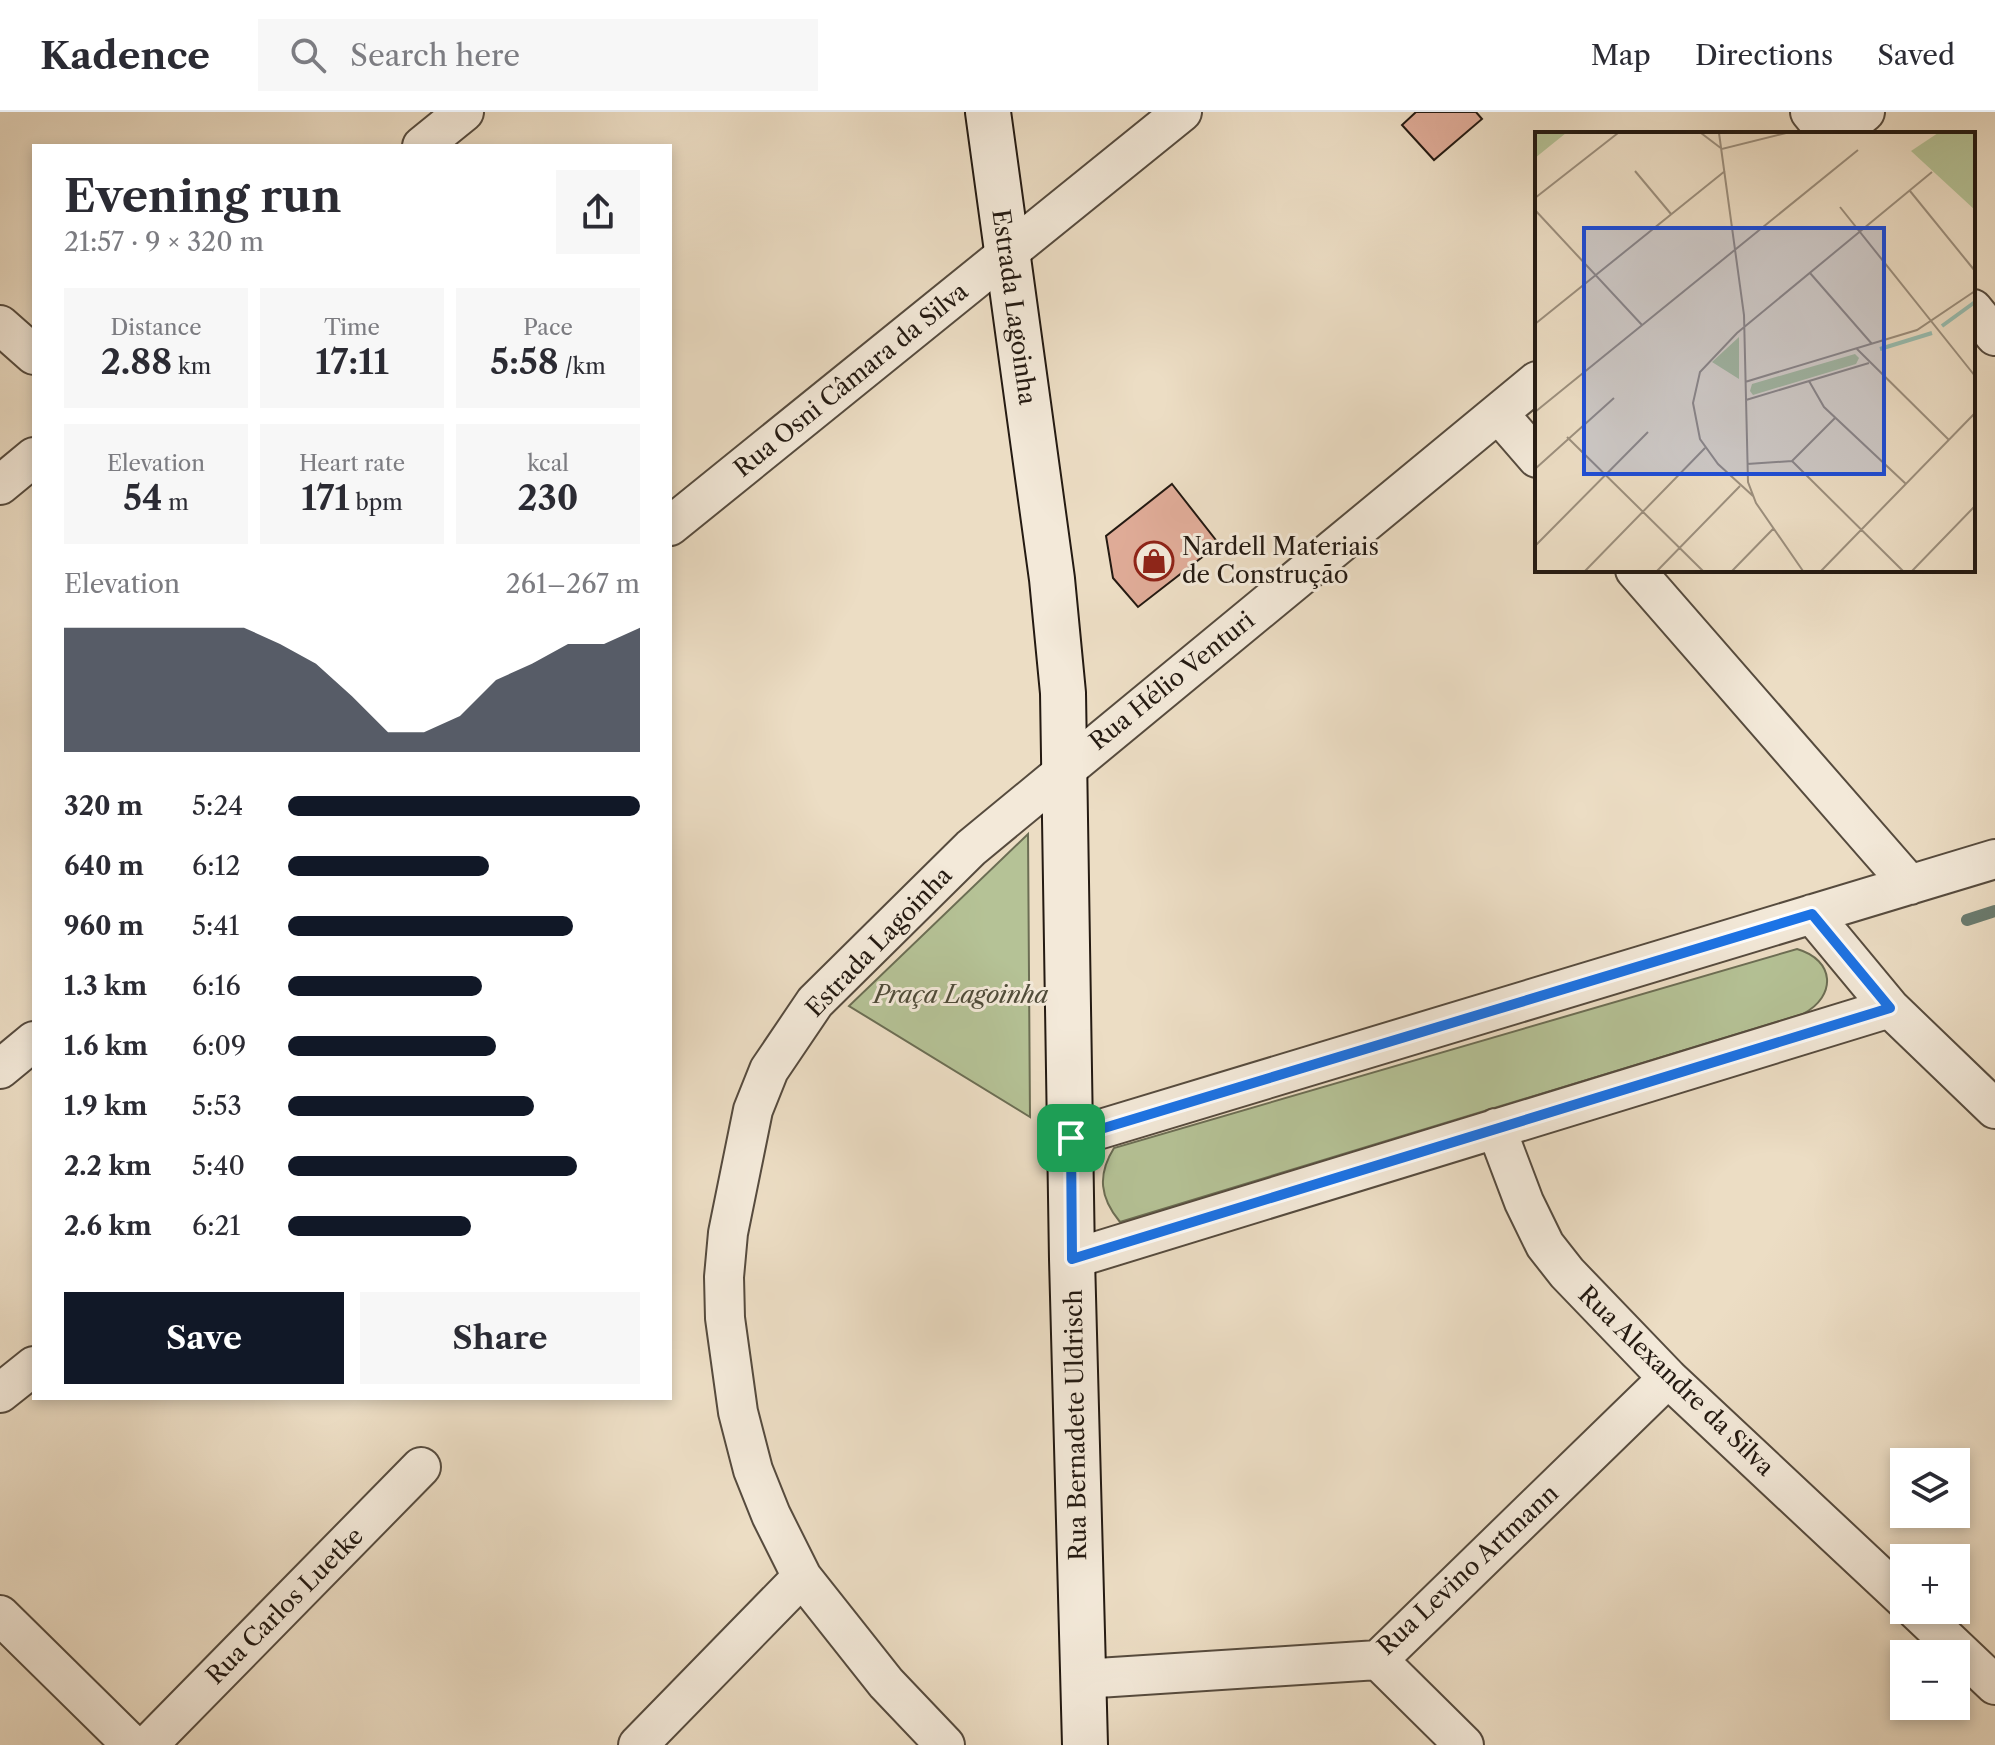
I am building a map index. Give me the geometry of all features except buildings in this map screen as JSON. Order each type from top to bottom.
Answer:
[{"type":"main road","name":"Estrada Lagoinha","points":[[988,112],[1052,579],[1063,693],[1066,768]]},
{"type":"main road","name":"Rua Bernadete Uldrisch","points":[[1066,768],[1072,1259],[1085,1745]]},
{"type":"street","points":[[424,144],[464,112]]},
{"type":"street","name":"Rua Osni Câmara da Silva","points":[[672,524],[1182,112]]},
{"type":"street","points":[[1810,112],[1826,132]]},
{"type":"street","points":[[1840,132],[1865,112]]},
{"type":"street","points":[[1975,311],[1995,336]]},
{"type":"street","points":[[0,325],[32,353]]},
{"type":"street","name":"Rua Hélio Venturi","points":[[1066,768],[1535,383]]},
{"type":"street","points":[[1498,413],[1535,456]]},
{"type":"street","points":[[0,485],[32,459]]},
{"type":"street","points":[[1637,572],[1910,885]]},
{"type":"street","name":"Estrada Lagoinha","points":[[945,1745],[886,1683],[802,1577],[771,1515],[753,1470],[738,1412],[730,1368],[724,1277],[736,1186],[753,1110],[769,1070],[788,1039],[815,1002],[971,848],[1066,768]]},
{"type":"street","points":[[1071,1138],[1995,859]]},
{"type":"street","points":[[1812,914],[1890,1008],[1995,1109]]},
{"type":"street","points":[[1072,1259],[1890,1008]]},
{"type":"street","points":[[0,1069],[32,1043]]},
{"type":"street","name":"Rua Alexandre da Silva","points":[[1496,1128],[1524,1202],[1545,1245],[1595,1305],[1668,1378],[1890,1586]]},
{"type":"street","points":[[0,1393],[32,1368]]},
{"type":"street","name":"Rua Levino Artmann","points":[[1082,1679],[1378,1660],[1668,1378]]},
{"type":"street","name":"Rua Carlos Luetke","points":[[148,1745],[421,1467]]},
{"type":"street","points":[[638,1745],[802,1577]]},
{"type":"street","points":[[0,1615],[132,1745]]},
{"type":"street","points":[[1931,1624],[1995,1685]]},
{"type":"street","points":[[1378,1660],[1464,1745]]},
{"type":"green space","name":"Praça Lagoinha","points":[[1028,834],[1030,1117],[849,1006]]},
{"type":"green space","points":[[1797,949],[1819,961],[1827,979],[1822,998],[1803,1014],[1120,1222],[1108,1204],[1103,1177],[1114,1148]]},
{"type":"waterway","points":[[1967,920],[1995,911]]},
{"type":"place","name":"Nardell Materiais de Construção","points":[[1154,561]]},
{"type":"route","points":[[1812,914],[1890,1008],[1072,1259],[1071,1138],[1812,914]]}]
